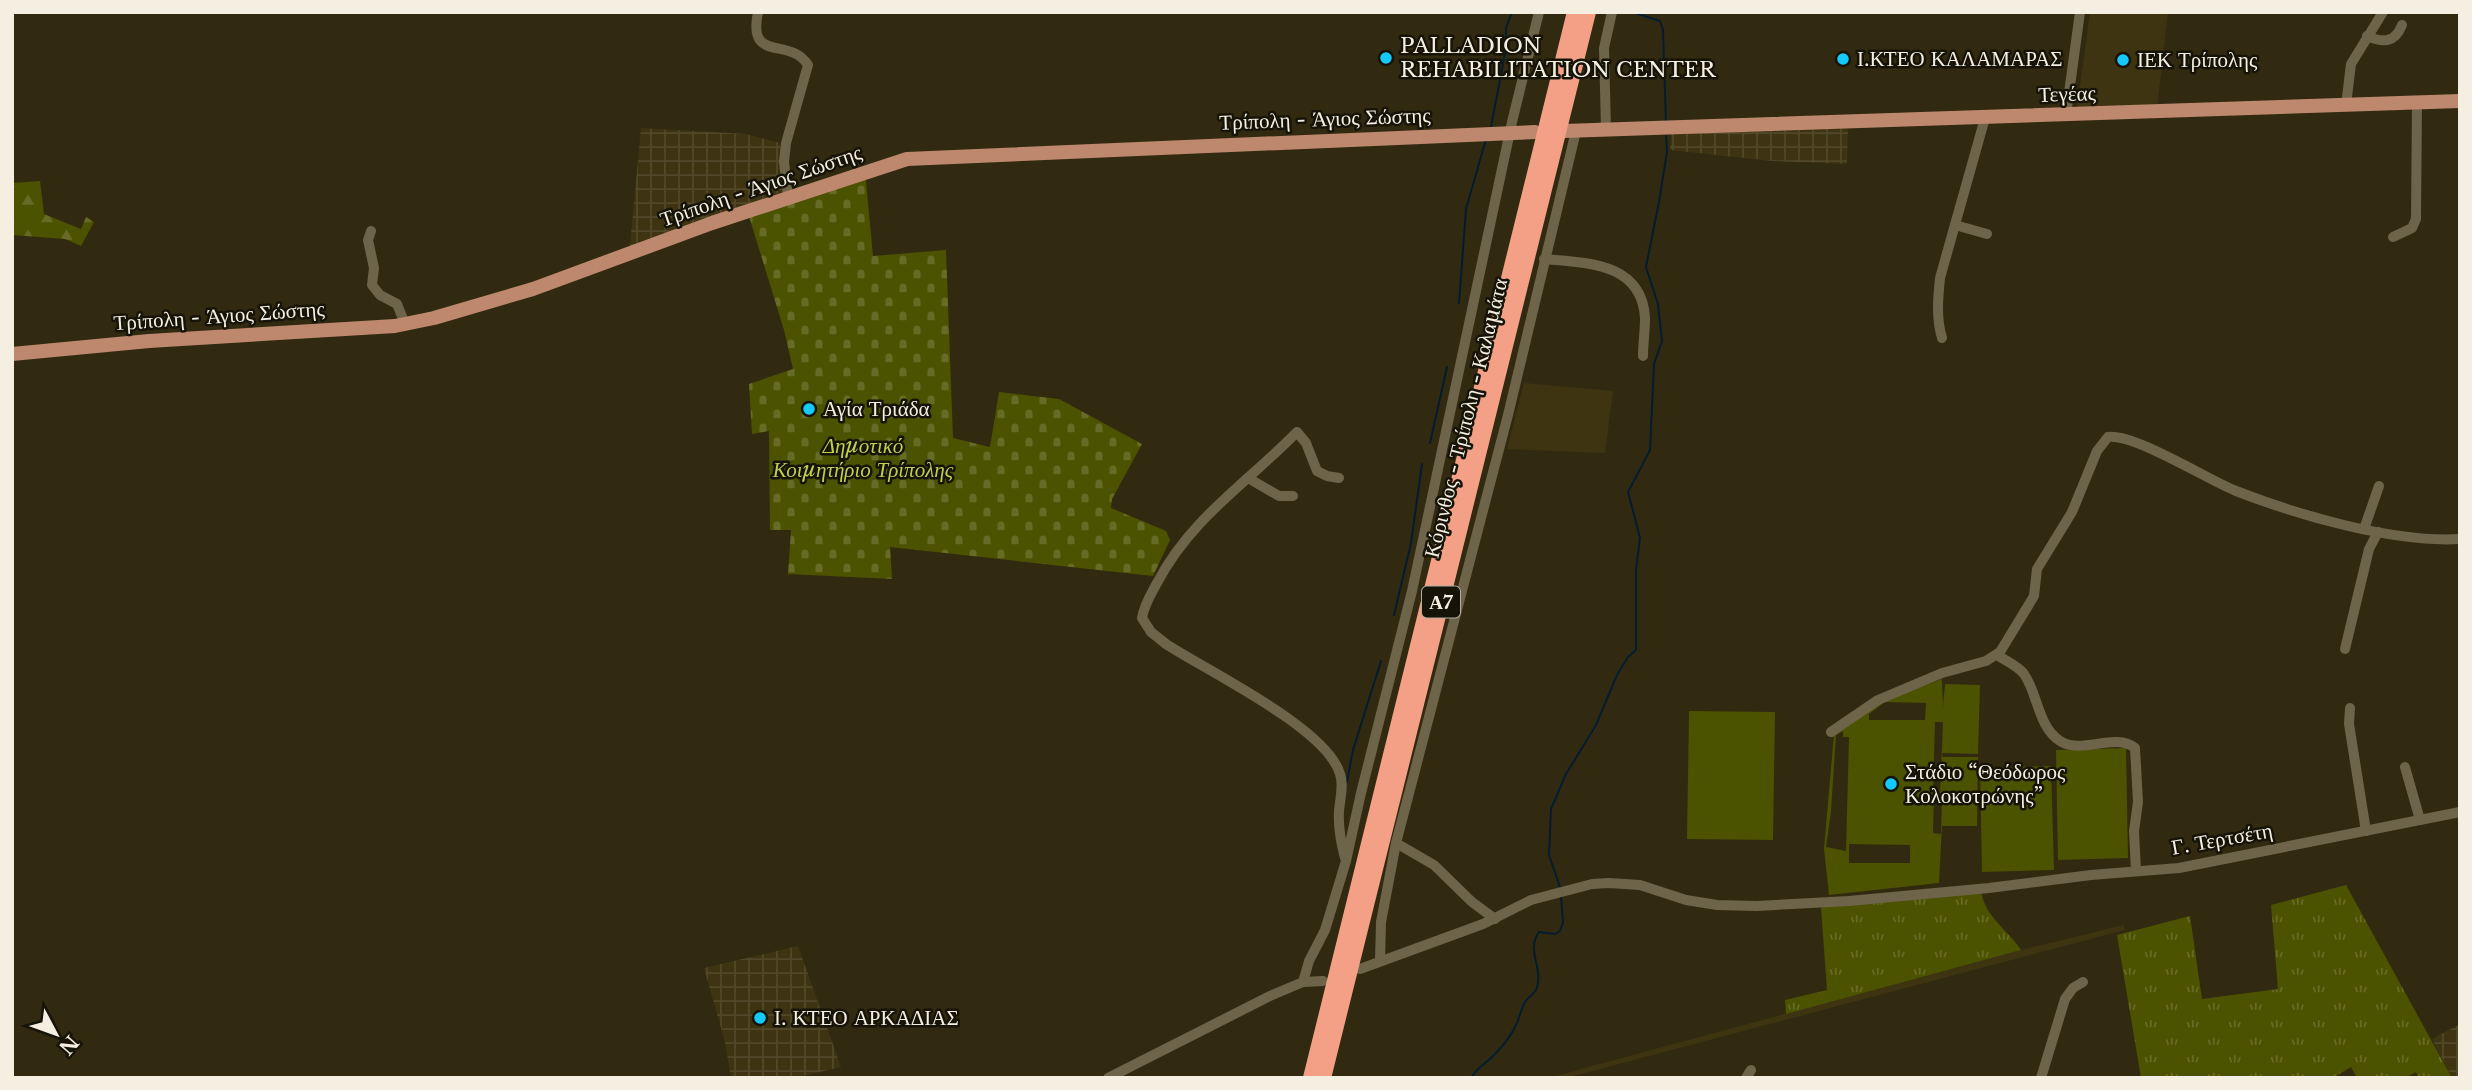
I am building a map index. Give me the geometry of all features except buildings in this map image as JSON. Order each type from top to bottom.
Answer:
[{"type":"highway","name":"Κόρινθος - Τρίπολη - Καλαμάτα","points":[[1311,1078],[1575,12]]},
{"type":"highway","name":"Κόρινθος - Τρίπολη - Καλαμάτα","points":[[1323,1078],[1588,12]]},
{"type":"main road","name":"Τεγέας","points":[[1606,130],[2460,101]]},
{"type":"main road","points":[[1570,131],[1606,130]]},
{"type":"main road","name":"Τρίπολη - Άγιος Σώστης","points":[[12,354],[149,341],[405,324],[533,289],[788,197],[902,160],[1535,132]]},
{"type":"street","points":[[758,12],[755,32],[759,40],[766,46],[798,55],[808,65],[786,143],[784,162],[788,197]]},
{"type":"street","points":[[1303,982],[1309,961],[1325,930],[1346,861],[1412,591],[1539,12]]},
{"type":"street","points":[[1606,130],[1604,48],[1612,12]]},
{"type":"street","points":[[2066,115],[2080,12]]},
{"type":"street","points":[[2346,105],[2351,64],[2383,12]]},
{"type":"street","points":[[2367,36],[2381,41],[2390,40],[2398,34],[2402,24]]},
{"type":"street","points":[[2393,237],[2412,228],[2416,219],[2417,102]]},
{"type":"street","points":[[1942,338],[1938,301],[1940,278],[1985,118]]},
{"type":"street","points":[[1380,961],[1381,922],[1395,843],[1508,415],[1544,260],[1570,131]]},
{"type":"street","points":[[1955,226],[1987,234]]},
{"type":"street","points":[[370,231],[368,240],[374,268],[372,285],[380,295],[397,304],[405,324]]},
{"type":"street","points":[[1544,260],[1604,267],[1616,270],[1629,279],[1639,296],[1645,316],[1643,356]]},
{"type":"street","points":[[1339,478],[1317,471],[1309,448],[1297,432],[1179,545],[1149,599],[1143,621],[1151,632],[1166,644],[1283,714],[1325,750],[1340,774],[1340,841],[1346,861]]},
{"type":"street","points":[[1831,732],[1878,700],[1997,655],[2034,596],[2037,569],[2072,512],[2097,451],[2108,437],[2119,437],[2166,456],[2233,490],[2272,504],[2378,532],[2430,540],[2460,539]]},
{"type":"street","points":[[1248,478],[1279,496],[1293,496]]},
{"type":"street","points":[[2364,529],[2379,486]]},
{"type":"street","points":[[2345,649],[2370,549],[2378,532]]},
{"type":"street","points":[[1997,655],[2023,673],[2045,723],[2058,740],[2069,745],[2128,743],[2135,748],[2138,802],[2134,831],[2136,871]]},
{"type":"street","points":[[2350,708],[2349,724],[2366,831]]},
{"type":"street","points":[[2405,767],[2420,820]]},
{"type":"street","name":"Γ. Τερτσέτη","points":[[1360,969],[1495,919],[1531,900],[1600,883],[1640,885],[1700,902],[1756,906],[1849,901],[2199,865],[2460,812]]},
{"type":"street","points":[[1395,843],[1434,864],[1479,908],[1495,919]]},
{"type":"street","points":[[1108,1078],[1303,982],[1323,981]]},
{"type":"street","points":[[2041,1078],[2065,999],[2070,991],[2083,982]]},
{"type":"shaded area","name":"ΙΕΚ Τρίπολης","points":[[2090,12],[2168,12],[2157,108],[2077,108]]},
{"type":"shaded area","points":[[641,128],[746,134],[780,143],[782,192],[630,246]]},
{"type":"shaded area","points":[[1848,128],[1847,164],[1772,161],[1670,150],[1671,131]]},
{"type":"shaded area","points":[[1524,383],[1613,391],[1605,453],[1507,449]]},
{"type":"shaded area","points":[[2124,925],[2125,930],[1566,1078],[1548,1078],[2021,950]]},
{"type":"shaded area","points":[[798,946],[841,1067],[794,1078],[731,1078],[725,1042],[704,968]]},
{"type":"shaded area","points":[[2460,1024],[2460,1078],[2452,1078],[2432,1039]]},
{"type":"green space","name":"Δημοτικό Κοιμητήριο Τρίπολης","points":[[865,171],[873,256],[946,250],[953,438],[990,447],[999,392],[1059,399],[1142,444],[1112,499],[1111,508],[1166,531],[1170,540],[1153,576],[890,547],[892,579],[788,574],[791,530],[770,530],[769,431],[752,434],[749,384],[793,369],[784,330],[748,213]]},
{"type":"green space","points":[[40,181],[44,214],[81,229],[86,217],[94,222],[81,246],[65,239],[12,235],[12,183]]},
{"type":"green space","name":"Στάδιο “Θεόδωρος Κολοκοτρώνης”","points":[[1942,679],[1943,707],[1945,684],[1980,685],[1978,754],[1942,753],[1943,757],[1978,757],[1977,826],[1942,826],[1939,883],[1829,895],[1824,849],[1834,734],[1884,701]],"holes":[[[1885,702],[1926,703],[1925,720],[1869,720],[1869,714]],[[1935,722],[1943,722],[1940,794],[1933,794]],[[1843,731],[1843,737],[1849,737],[1846,851],[1826,847],[1836,735]],[[1934,796],[1942,796],[1941,834],[1933,833]],[[1849,844],[1910,845],[1910,863],[1849,863]]]},
{"type":"green space","points":[[1689,711],[1775,712],[1773,840],[1687,839]]},
{"type":"green space","points":[[2126,748],[2128,858],[2058,860],[2056,750]]},
{"type":"green space","points":[[2051,766],[2054,870],[1982,872],[1980,768]]},
{"type":"green space","points":[[2346,885],[2452,1078],[2419,1078],[2416,1072],[2405,1078],[2357,1078],[2351,1067],[2333,1078],[2141,1078],[2117,935],[2190,916],[2202,999],[2278,989],[2271,905]]},
{"type":"green space","points":[[1981,891],[1992,916],[2021,950],[1786,1014],[1785,1000],[1827,990],[1821,907]]},
{"type":"waterway","points":[[1491,127],[1506,48],[1506,28],[1512,12]]},
{"type":"waterway","points":[[1632,12],[1660,21],[1663,30],[1666,123]]},
{"type":"waterway","points":[[1560,887],[1549,855],[1551,809],[1566,774],[1596,725],[1617,675],[1628,657],[1636,650],[1636,570],[1640,538],[1628,492],[1650,450],[1654,364],[1662,341],[1658,304],[1646,267],[1667,152],[1666,136]]},
{"type":"waterway","points":[[1459,303],[1466,209],[1486,139]]},
{"type":"waterway","points":[[1430,443],[1447,367]]},
{"type":"waterway","points":[[1394,615],[1411,543],[1422,464]]},
{"type":"waterway","points":[[1347,782],[1353,750],[1381,661]]},
{"type":"waterway","points":[[1471,1078],[1507,1040],[1525,1002],[1536,990],[1538,975],[1534,953],[1535,939],[1539,932],[1555,934],[1560,931],[1563,922],[1561,896]]},
{"type":"place","name":"PALLADION REHABILITATION CENTER","points":[[1386,58]]},
{"type":"place","name":"Ι.ΚΤΕΟ ΚΑΛΑΜΑΡΑΣ","points":[[1843,59]]},
{"type":"place","name":"ΙΕΚ Τρίπολης","points":[[2123,60]]},
{"type":"place","name":"Αγία Τριάδα","points":[[809,409]]},
{"type":"place","name":"Στάδιο “Θεόδωρος Κολοκοτρώνης”","points":[[1891,784]]},
{"type":"place","name":"Ι. ΚΤΕΟ ΑΡΚΑΔΙΑΣ","points":[[760,1018]]}]
